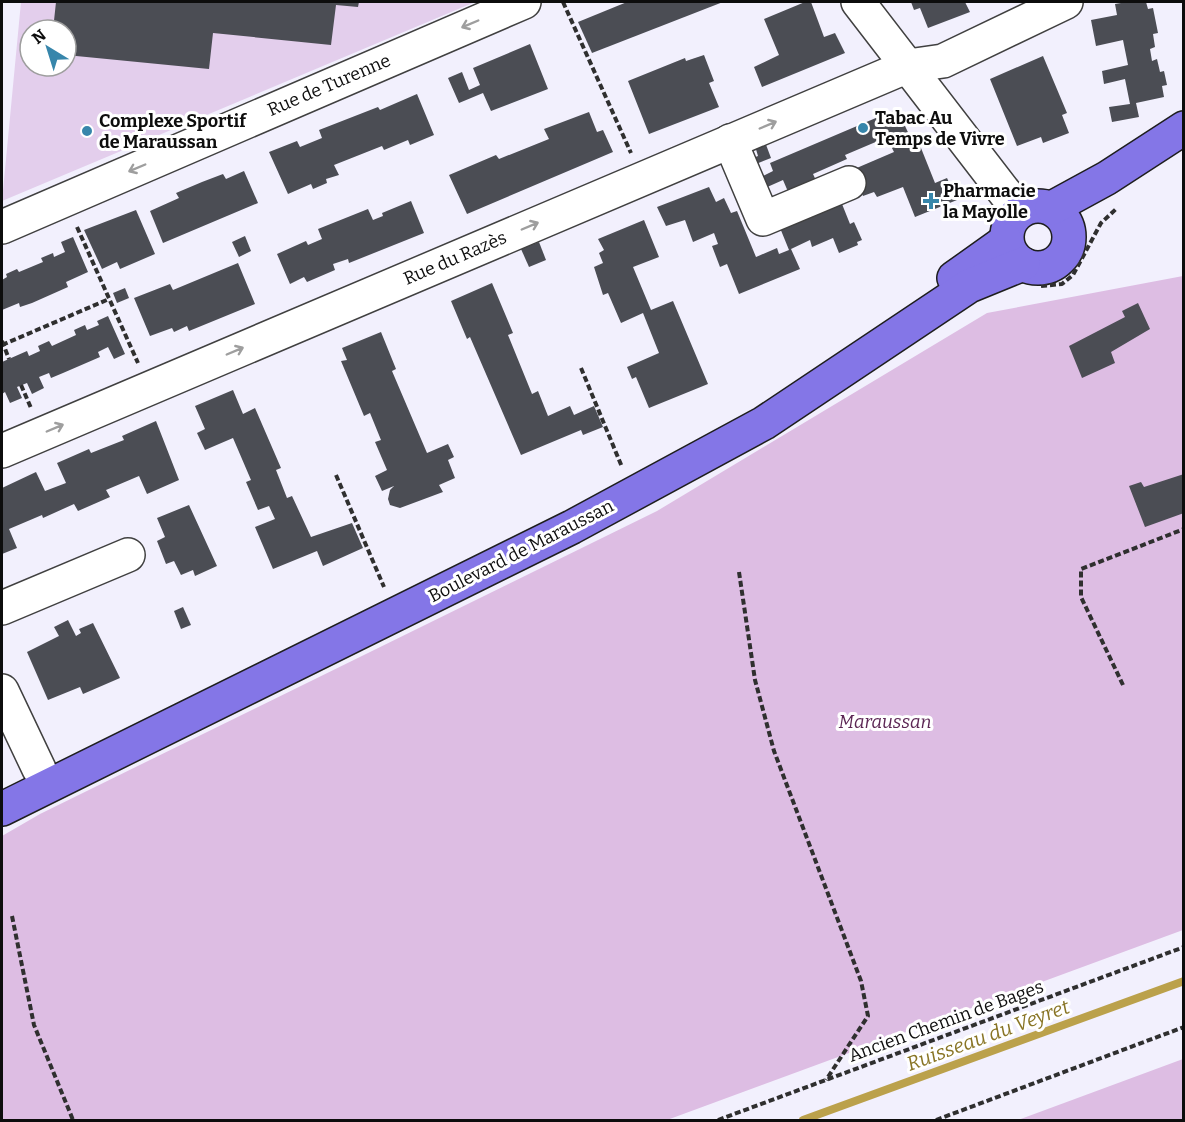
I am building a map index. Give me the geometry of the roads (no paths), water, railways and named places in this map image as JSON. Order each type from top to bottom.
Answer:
[{"type":"main road","points":[[1060,219],[1107,178],[1184,128]]},
{"type":"main road","points":[[1060,219],[1118,191],[1184,148]]},
{"type":"main road","points":[[1035,206],[1060,219],[1069,241],[1060,259],[1042,268],[1016,239],[1035,206]]},
{"type":"main road","name":"Boulevard de Maraussan","points":[[2,788],[564,512],[625,476],[755,408],[1016,239]]},
{"type":"main road","name":"Boulevard de Maraussan","points":[[2,808],[572,527],[764,423],[969,285],[1016,239]]},
{"type":"street","name":"Rue de Turenne","points":[[2,227],[524,2]]},
{"type":"street","points":[[858,2],[908,66],[1016,239]]},
{"type":"street","name":"Rue du Razès","points":[[2,451],[908,66],[943,61],[1066,2]]},
{"type":"street","points":[[730,141],[763,219],[849,183]]},
{"type":"street","points":[[2,608],[128,555]]},
{"type":"street","points":[[2,691],[39,769]]},
{"type":"waterway","name":"Ruisseau du Veyret","points":[[803,1120],[1184,981]]},
{"type":"place","name":"Tabac Au Temps de Vivre","points":[[863,128]]},
{"type":"place","name":"Complexe Sportif de Maraussan","points":[[87,131]]},
{"type":"place","name":"Pharmacie la Mayolle","points":[[931,201]]},
{"type":"park label","name":"Maraussan","points":[[885,722]]}]
